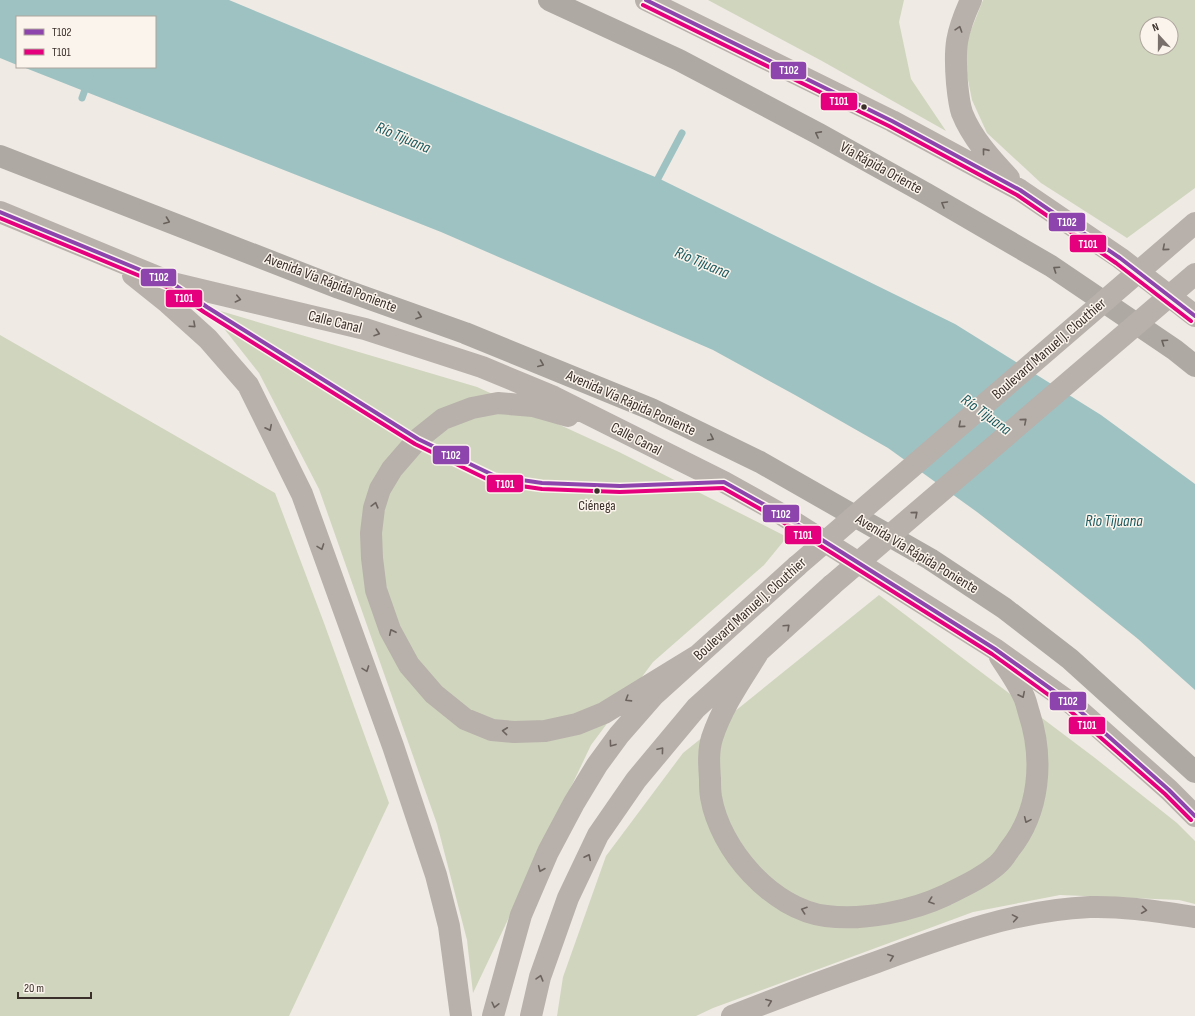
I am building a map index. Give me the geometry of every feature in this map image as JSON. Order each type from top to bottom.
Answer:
[{"type":"highway","name":"Vía Rápida Oriente","points":[[549,0],[679,60],[820,134],[920,190],[1051,266],[1175,350],[1195,366]]},
{"type":"highway","name":"Avenida Vía Rápida Poniente","points":[[0,156],[339,288],[465,332],[650,409],[760,462],[930,559],[1004,608],[1070,659],[1195,772]]},
{"type":"highway","points":[[0,173],[140,211]]},
{"type":"main road","points":[[646,0],[892,121],[1020,190],[1120,258],[1195,316]]},
{"type":"main road","points":[[971,0],[957,36],[955,58],[958,93],[962,113],[981,145],[1020,190]]},
{"type":"main road","name":"Calle Canal","points":[[0,212],[172,283],[365,329],[482,367],[554,397],[724,482],[780,514],[995,649],[1072,704],[1169,790],[1195,816]]},
{"type":"main road","name":"Boulevard Manuel J. Clouthier","points":[[493,1016],[521,915],[548,852],[574,802],[597,765],[619,735],[654,695],[797,566],[1195,223]]},
{"type":"main road","points":[[108,256],[168,303],[208,339],[248,385],[302,494],[393,746],[436,875],[449,926],[461,1016]]},
{"type":"main road","points":[[531,1016],[540,977],[568,898],[598,835],[636,780],[696,708],[832,585],[1195,274]]},
{"type":"main road","points":[[626,434],[526,405],[498,403],[472,408],[443,419],[418,439],[406,451],[392,469],[380,489],[374,508],[371,533],[376,590],[390,630],[409,665],[434,694],[465,718],[492,730],[514,732],[545,731],[577,724],[604,713],[698,656]]},
{"type":"main road","points":[[758,653],[726,704],[712,739],[709,762],[711,798],[719,823],[733,850],[750,873],[771,892],[800,910],[826,916],[861,917],[900,911],[934,900],[972,882],[998,864],[1017,841],[1032,808],[1039,772],[1034,728],[1024,695],[995,649]]},
{"type":"main road","points":[[732,1016],[943,937],[995,922],[1045,913],[1090,908],[1137,909],[1195,918]]},
{"type":"green space","points":[[708,0],[904,0],[899,22],[911,79],[946,131],[822,61]]},
{"type":"green space","points":[[983,0],[1195,0],[1195,188],[1127,238],[1041,183],[987,133],[972,100],[964,60],[969,35]]},
{"type":"green space","points":[[207,307],[477,387],[619,452],[787,537],[764,565],[653,662],[591,745],[473,993],[467,940],[437,824],[319,489],[259,373]]},
{"type":"green space","points":[[0,335],[275,493],[389,803],[289,1016],[0,1016]]},
{"type":"green space","points":[[879,595],[1095,758],[1177,823],[1195,841],[1195,904],[1179,900],[1060,895],[973,912],[713,1008],[696,1016],[557,1016],[563,977],[606,856],[683,753]]},
{"type":"water","name":"Rio Tijuana","points":[[0,0],[229,0],[660,179],[955,324],[1101,415],[1195,484],[1195,690],[1138,639],[1056,573],[977,512],[888,448],[713,350],[441,232],[26,68],[156,68],[156,16],[16,16],[16,65],[0,58]]},
{"type":"waterway","points":[[82,98],[93,68]]},
{"type":"waterway","points":[[654,186],[682,133]]},
{"type":"transit line","name":"T102","points":[[646,0],[892,121],[1020,190],[1120,258],[1195,316]]},
{"type":"transit line","name":"T101","points":[[643,5],[889,126],[1017,195],[1116,263],[1191,321]]},
{"type":"transit line","name":"T102","points":[[0,212],[172,283],[207,307],[418,439],[495,476],[542,483],[620,486],[724,482],[781,514],[995,649],[1072,704],[1169,790],[1195,816]]},
{"type":"transit line","name":"T101","points":[[0,218],[169,288],[204,312],[415,444],[493,482],[542,489],[620,492],[723,488],[778,519],[992,654],[1068,709],[1165,794],[1191,820]]},
{"type":"place","name":"Ciénega","points":[[597,491]]},
{"type":"water label","name":"Río Tijuana","points":[[403,138]]},
{"type":"water label","name":"Río Tijuana","points":[[702,263]]},
{"type":"water label","name":"Río Tijuana","points":[[986,415]]}]
